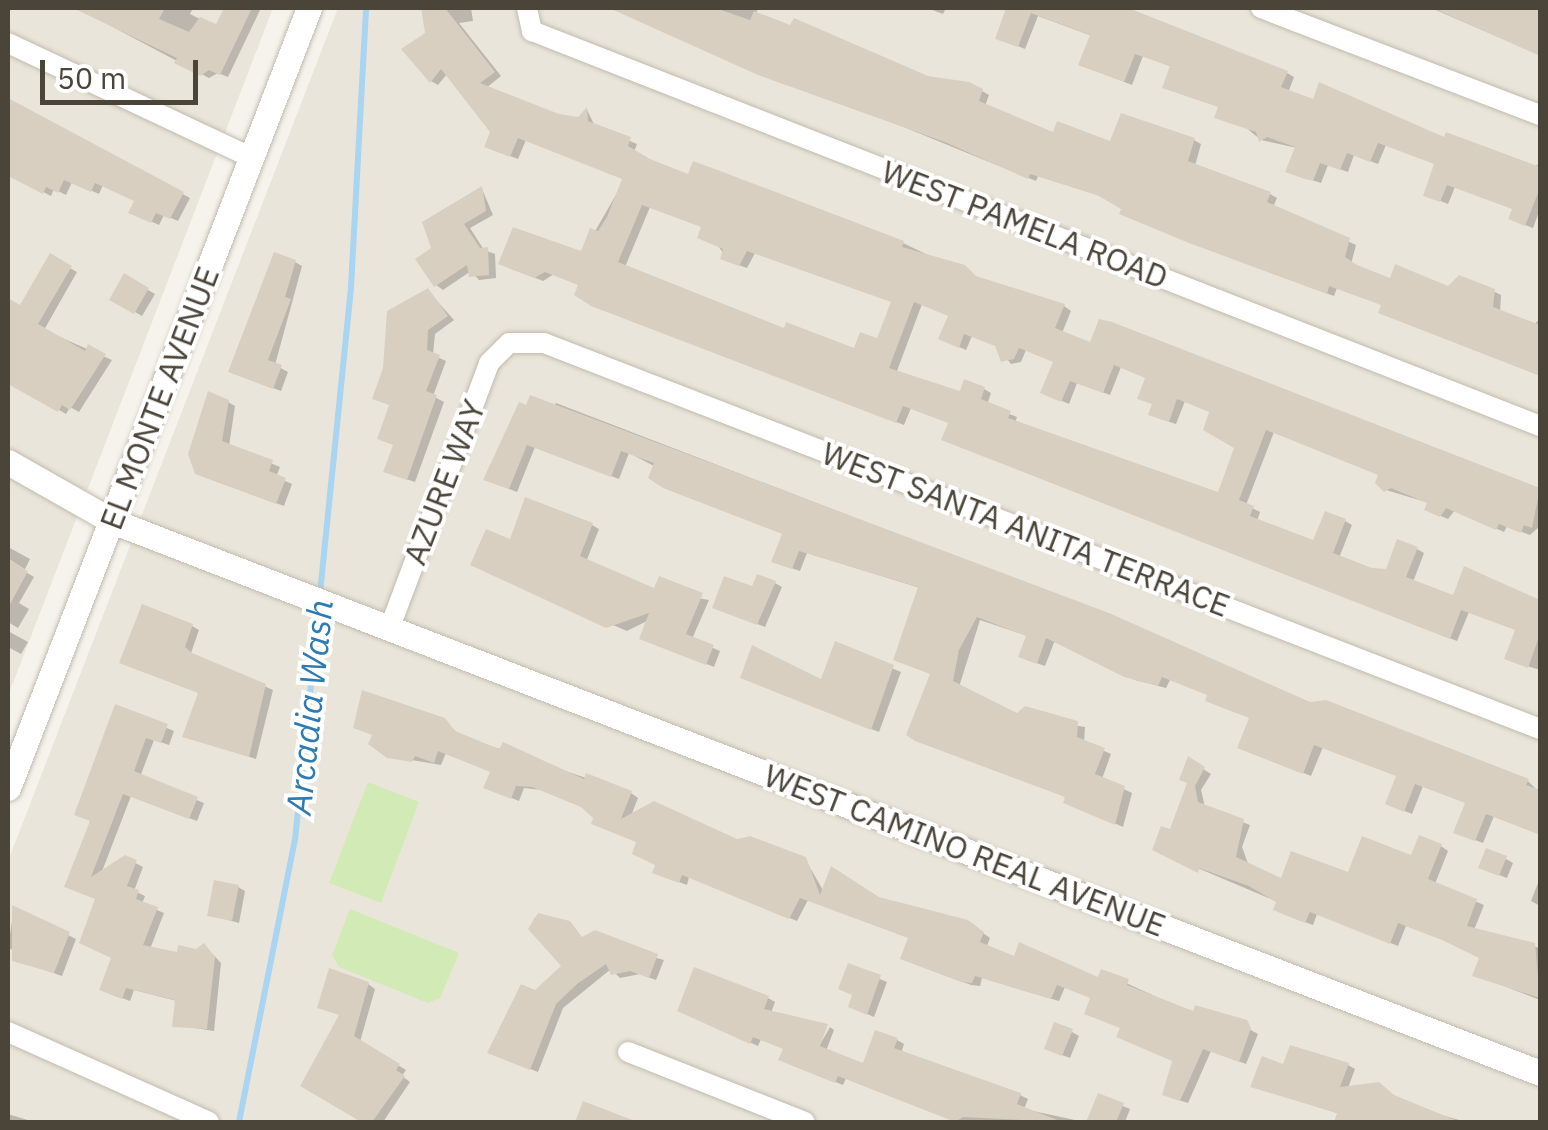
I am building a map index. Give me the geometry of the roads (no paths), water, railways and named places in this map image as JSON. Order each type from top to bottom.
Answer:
[{"type":"street","name":"EL MONTE AVENUE","points":[[8,788],[309,8]]},
{"type":"street","name":"WEST PAMELA ROAD","points":[[527,8],[532,31],[1540,426]]},
{"type":"street","points":[[1261,8],[1540,115]]},
{"type":"street","points":[[8,43],[250,157]]},
{"type":"street","name":"AZURE WAY","points":[[390,627],[489,363],[509,343]]},
{"type":"street","name":"WEST SANTA ANITA TERRACE","points":[[509,343],[544,343],[1540,728]]},
{"type":"street","name":"WEST CAMINO REAL AVENUE","points":[[8,462],[112,522],[1540,1072]]},
{"type":"street","points":[[8,1032],[209,1122]]},
{"type":"street","points":[[628,1052],[805,1122]]},
{"type":"waterway","name":"Arcadia Wash","points":[[320,593],[351,287],[366,8]]},
{"type":"waterway","name":"Arcadia Wash","points":[[239,1122],[295,840],[319,606]]}]
